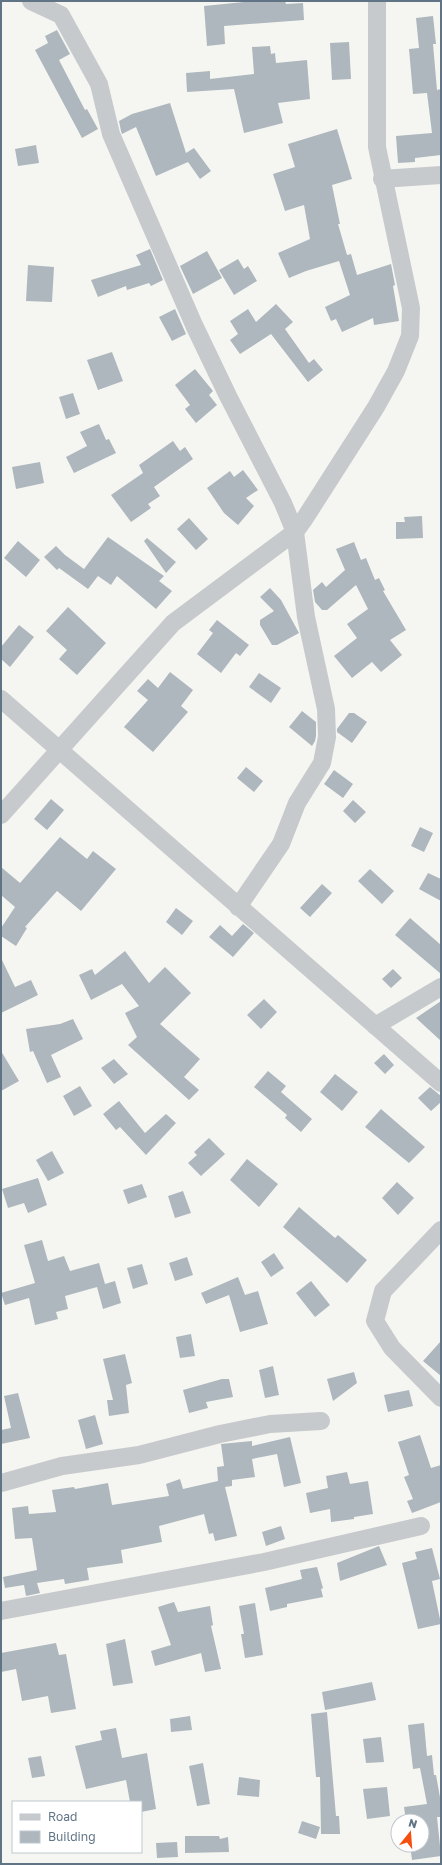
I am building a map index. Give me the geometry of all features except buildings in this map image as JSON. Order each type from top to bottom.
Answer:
[{"type":"street","points":[[31,1],[61,15],[99,84],[110,134],[194,325],[231,403],[284,503],[295,532],[306,617],[326,709],[327,737],[322,763],[297,804],[281,844],[238,908]]},
{"type":"street","points":[[1,815],[173,623],[295,532],[306,518],[376,407],[396,371],[410,336],[411,308],[382,179],[377,147],[377,1]]},
{"type":"street","points":[[382,179],[441,175]]},
{"type":"street","points":[[1,699],[238,908],[441,1083]]},
{"type":"street","points":[[375,1026],[441,987]]},
{"type":"street","points":[[441,1230],[383,1291],[376,1321],[392,1348],[441,1398]]},
{"type":"street","points":[[1,1483],[62,1466],[139,1455],[220,1434],[270,1424],[321,1421]]},
{"type":"street","points":[[1,1611],[264,1562],[421,1526]]}]
